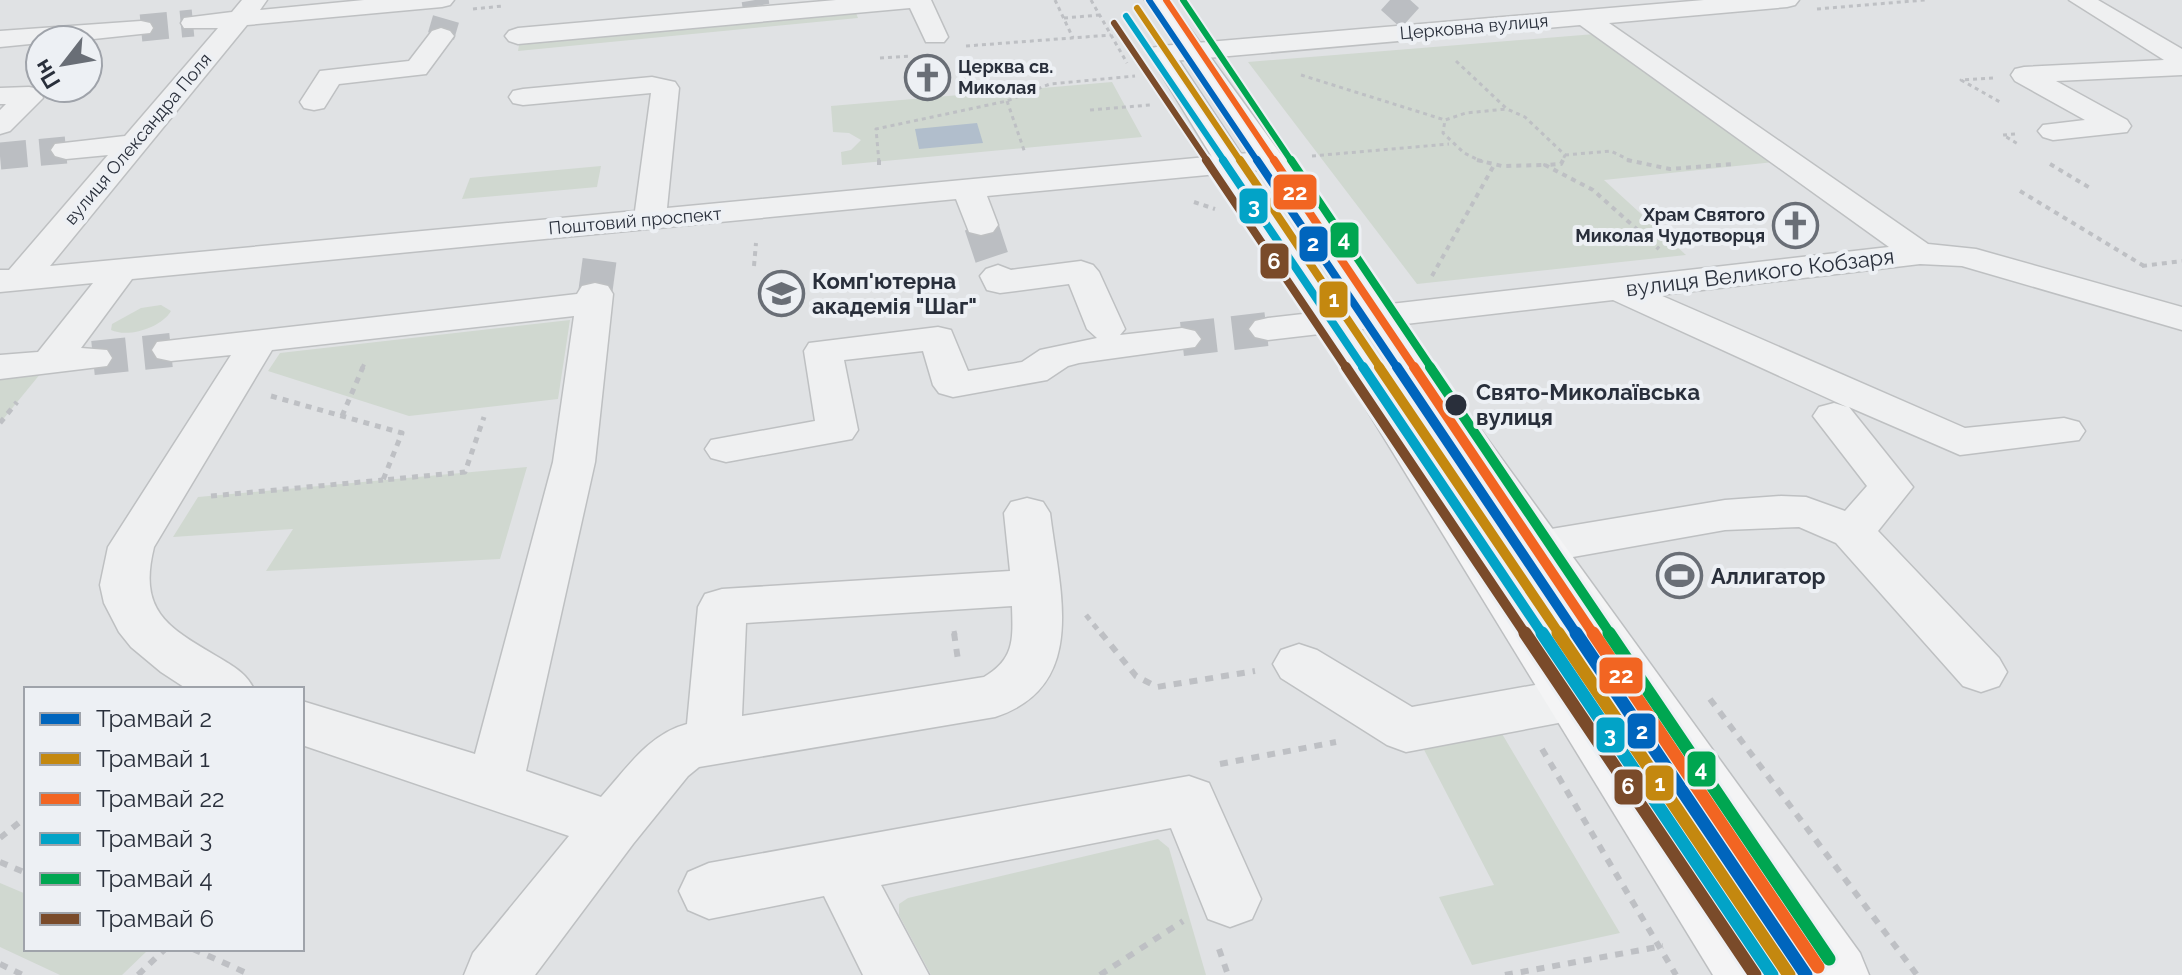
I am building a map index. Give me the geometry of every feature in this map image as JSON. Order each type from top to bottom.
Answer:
[{"type":"main road","points":[[1157,0],[1162,60]]},
{"type":"main road","points":[[1112,17],[1268,160],[1837,975]]},
{"type":"main road","points":[[1268,160],[1332,322],[1749,975]]},
{"type":"street","points":[[518,36],[758,18],[917,0],[929,46]]},
{"type":"street","name":"Церковна вулиця","points":[[1162,60],[1418,24],[1585,17],[1643,6],[1787,0]]},
{"type":"street","points":[[2081,0],[2182,60]]},
{"type":"street","points":[[193,23],[247,10],[446,14],[417,68],[372,63],[330,77],[314,102]]},
{"type":"street","name":"вулиця Олександра Поля","points":[[10,280],[136,144],[247,10]]},
{"type":"street","points":[[1585,17],[1920,254]]},
{"type":"street","points":[[104,34],[141,28]]},
{"type":"street","points":[[0,39],[24,38]]},
{"type":"street","points":[[2053,131],[2117,126],[2024,75],[2182,67]]},
{"type":"street","points":[[523,97],[652,85],[665,88],[650,219]]},
{"type":"street","points":[[0,96],[29,95],[0,125]]},
{"type":"street","points":[[66,150],[136,144]]},
{"type":"street","name":"Поштовий проспект","points":[[10,280],[1268,160]]},
{"type":"street","points":[[968,189],[981,225]]},
{"type":"street","points":[[600,257],[605,223]]},
{"type":"street","name":"вулиця Великого Кобзаря","points":[[1268,329],[1920,254],[1964,256],[2182,319]]},
{"type":"street","points":[[50,362],[121,270]]},
{"type":"street","points":[[998,276],[1000,282],[1081,272],[1106,329]]},
{"type":"street","points":[[1618,289],[1960,442],[2064,431]]},
{"type":"street","points":[[171,350],[594,299],[574,462],[495,784]]},
{"type":"street","points":[[726,449],[837,430],[823,351],[938,338],[953,385],[1033,372],[1054,358],[1077,352],[1182,339]]},
{"type":"street","points":[[225,687],[155,640],[134,617],[124,586],[131,547],[259,340]]},
{"type":"street","points":[[0,367],[93,358]]},
{"type":"street","points":[[1834,416],[1891,487],[1852,532]]},
{"type":"street","points":[[1539,547],[1725,515],[1806,512],[1852,532],[1981,672]]},
{"type":"street","points":[[496,975],[612,826],[668,760],[685,747],[995,696],[1012,687],[1032,665],[1038,643],[1027,513]]},
{"type":"street","points":[[713,743],[722,607],[1035,587]]},
{"type":"street","points":[[1299,664],[1406,730],[1574,699]]},
{"type":"street","points":[[304,724],[495,784],[612,826]]},
{"type":"street","points":[[709,891],[1189,800],[1230,899]]},
{"type":"street","points":[[839,866],[897,975]]},
{"type":"path","points":[[1055,0],[1073,38]]},
{"type":"path","points":[[1064,18],[1112,17]]},
{"type":"path","points":[[965,51],[963,46],[1073,38],[1112,17]]},
{"type":"path","points":[[880,58],[929,46]]},
{"type":"path","points":[[1452,57],[1507,109],[1525,117],[1565,155],[1611,151],[1629,164],[1666,171],[1786,159]]},
{"type":"path","points":[[881,178],[876,129],[1007,101],[1050,84],[1162,60]]},
{"type":"path","points":[[1301,75],[1445,120],[1466,113],[1507,109]]},
{"type":"path","points":[[1007,101],[1028,164]]},
{"type":"path","points":[[1090,110],[1150,105]]},
{"type":"path","points":[[1445,120],[1443,133],[1450,143],[1462,154],[1493,167],[1561,164],[1565,155]]},
{"type":"path","points":[[1268,160],[1450,143]]},
{"type":"path","points":[[1545,165],[1593,190],[1668,257]]},
{"type":"path","points":[[1428,283],[1493,167]]},
{"type":"path","points":[[2020,191],[2144,266]]},
{"type":"path","points":[[754,266],[756,230]]},
{"type":"path","points":[[342,416],[381,327]]},
{"type":"path","points":[[232,385],[402,433],[383,480]]},
{"type":"path","points":[[271,490],[465,472],[484,417]]},
{"type":"path","points":[[1035,587],[1061,596],[1093,620],[1136,676],[1157,687],[1299,664]]},
{"type":"path","points":[[947,593],[965,701]]},
{"type":"path","points":[[1189,800],[1216,764],[1406,730]]},
{"type":"path","points":[[0,838],[24,819]]},
{"type":"path","points":[[0,862],[24,872]]},
{"type":"path","points":[[1100,975],[1205,907],[1230,899]]},
{"type":"path","points":[[1505,975],[1660,947],[1722,932]]},
{"type":"path","points":[[138,975],[163,951]]},
{"type":"path","points":[[197,951],[251,975]]},
{"type":"path","points":[[0,964],[23,975]]},
{"type":"shaded area","points":[[854,8],[858,18],[518,51],[520,39]]},
{"type":"shaded area","points":[[1595,34],[1774,162],[1604,180],[1686,255],[1417,284],[1248,62]]},
{"type":"shaded area","points":[[1112,82],[1142,137],[842,165],[841,152],[851,150],[861,140],[849,133],[833,132],[831,106]]},
{"type":"shaded area","points":[[601,166],[597,187],[462,199],[470,178]]},
{"type":"shaded area","points":[[161,305],[171,311],[152,327],[126,333],[111,330],[112,324],[141,308]]},
{"type":"shaded area","points":[[570,320],[558,399],[409,416],[268,371],[280,353]]},
{"type":"shaded area","points":[[50,362],[0,423],[0,367]]},
{"type":"shaded area","points":[[527,467],[500,559],[266,571],[293,529],[173,537],[198,497]]},
{"type":"shaded area","points":[[1498,727],[1620,933],[1472,965],[1439,897],[1494,885],[1420,742]]},
{"type":"shaded area","points":[[1158,839],[1169,848],[1206,975],[931,975],[899,915],[899,904],[908,898]]},
{"type":"shaded area","points":[[0,883],[24,893],[24,951],[147,951],[122,975],[60,975],[0,947]]},
{"type":"water","points":[[977,123],[983,143],[919,149],[915,129]]},
{"type":"tunnel","points":[[755,0],[756,6]]},
{"type":"tunnel","points":[[1390,0],[1410,18]]},
{"type":"tunnel","points":[[441,36],[446,19]]},
{"type":"tunnel","points":[[141,28],[193,23]]},
{"type":"tunnel","points":[[0,156],[66,150]]},
{"type":"tunnel","points":[[981,225],[998,276]]},
{"type":"tunnel","points":[[595,294],[600,257]]},
{"type":"tunnel","points":[[1182,339],[1268,329]]},
{"type":"tunnel","points":[[93,358],[171,350]]},
{"type":"tram line","name":"2","points":[[1149,0],[1806,975]]},
{"type":"tram line","name":"22","points":[[1166,0],[1818,967]]},
{"type":"tram line","name":"4","points":[[1183,0],[1829,959]]},
{"type":"tram line","name":"1","points":[[1137,8],[1789,975]]},
{"type":"tram line","name":"3","points":[[1126,16],[1772,975]]},
{"type":"tram line","name":"6","points":[[1114,23],[1755,975]]},
{"type":"place","name":"Церква св. Миколая","points":[[927,77]]},
{"type":"place","name":"Храм Святого Миколая Чудотворця","points":[[1796,225]]},
{"type":"place","name":"Комп'ютерна академія \"Шаг\"","points":[[781,294]]},
{"type":"place","name":"Свято-Миколаївська вулиця","points":[[1456,405]]},
{"type":"place","name":"Аллигатор","points":[[1680,576]]}]
